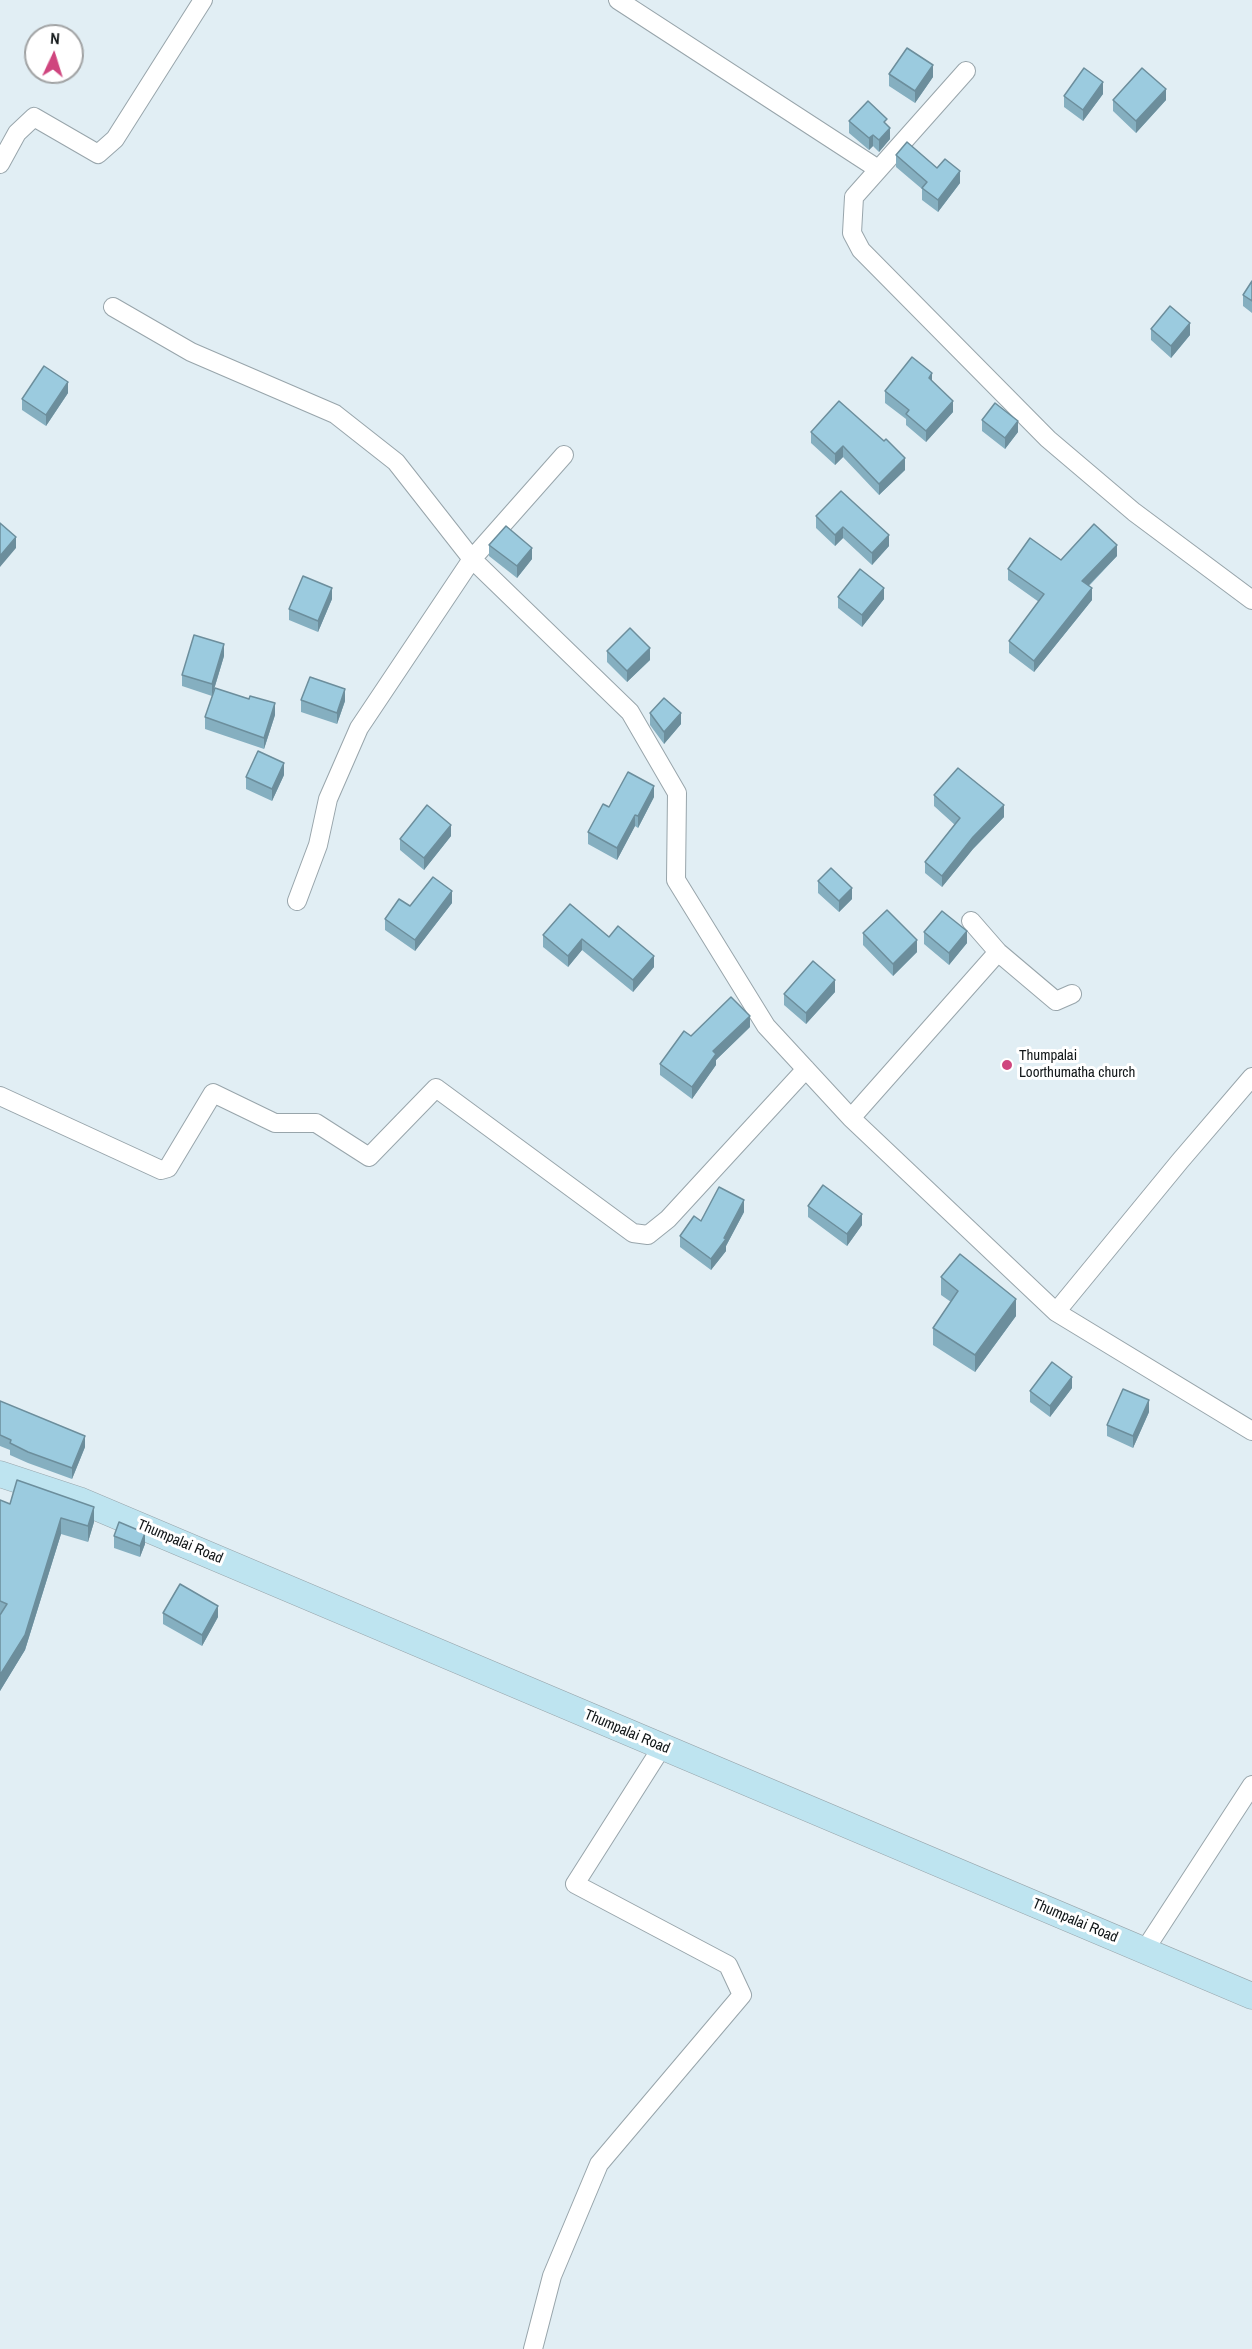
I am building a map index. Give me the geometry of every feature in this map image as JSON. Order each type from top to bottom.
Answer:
[{"type":"street","points":[[0,164],[17,133],[34,117],[98,154],[115,139],[203,0]]},
{"type":"street","points":[[618,0],[878,169]]},
{"type":"street","points":[[966,70],[854,197],[852,233],[861,249],[1048,439],[1134,512],[1252,600]]},
{"type":"street","points":[[113,307],[191,352],[334,414],[396,462],[472,559],[630,712],[677,793],[676,880],[766,1026],[851,1118],[1056,1312],[1252,1431]]},
{"type":"street","points":[[297,901],[318,845],[328,799],[359,728],[472,559],[564,455]]},
{"type":"street","points":[[971,921],[998,952],[1056,1001],[1072,994]]},
{"type":"street","points":[[851,1118],[998,952]]},
{"type":"street","points":[[0,1096],[161,1170],[168,1168],[213,1093],[275,1123],[316,1123],[369,1157],[436,1088],[633,1233],[648,1234],[668,1219],[806,1069]]},
{"type":"street","points":[[1056,1312],[1252,1077]]},
{"type":"street","name":"Thumpalai Road","points":[[0,1474],[79,1500],[1252,1996]]},
{"type":"street","points":[[533,2349],[552,2276],[598,2164],[742,1995],[728,1965],[575,1884],[662,1747]]},
{"type":"street","points":[[1144,1951],[1252,1785]]},
{"type":"building","points":[[907,48],[933,65],[915,91],[889,74]]},
{"type":"building","points":[[1084,68],[1103,82],[1083,110],[1064,96]]},
{"type":"building","points":[[1142,68],[1166,89],[1136,121],[1113,100]]},
{"type":"building","points":[[868,101],[887,119],[884,122],[890,128],[879,140],[873,135],[869,138],[849,121]]},
{"type":"building","points":[[907,142],[937,168],[945,159],[960,171],[938,200],[922,188],[927,182],[896,155]]},
{"type":"building","points":[[1252,281],[1252,301],[1243,295]]},
{"type":"building","points":[[1170,306],[1190,323],[1171,346],[1151,329]]},
{"type":"building","points":[[912,357],[932,373],[929,378],[953,401],[926,431],[906,414],[909,410],[885,391]]},
{"type":"building","points":[[44,366],[68,382],[46,415],[22,399]]},
{"type":"building","points":[[839,401],[884,441],[886,439],[905,458],[879,484],[843,446],[835,454],[811,432]]},
{"type":"building","points":[[995,403],[1018,421],[1005,438],[982,420]]},
{"type":"building","points":[[841,491],[889,535],[872,553],[843,527],[835,535],[816,516]]},
{"type":"building","points":[[0,523],[16,537],[0,556]]},
{"type":"building","points":[[1094,524],[1117,545],[1082,581],[1092,588],[1034,661],[1009,641],[1044,594],[1008,569],[1030,538],[1061,560]]},
{"type":"building","points":[[506,526],[532,548],[517,566],[489,545]]},
{"type":"building","points":[[860,569],[884,588],[862,615],[838,597]]},
{"type":"building","points":[[303,576],[332,588],[318,621],[289,609]]},
{"type":"building","points":[[630,628],[650,648],[627,671],[607,651]]},
{"type":"building","points":[[194,635],[224,644],[212,684],[182,675]]},
{"type":"building","points":[[310,677],[345,689],[337,713],[301,700]]},
{"type":"building","points":[[215,688],[249,699],[250,696],[275,703],[264,738],[205,717]]},
{"type":"building","points":[[664,698],[681,713],[664,732],[650,713]]},
{"type":"building","points":[[258,751],[284,763],[272,789],[246,777]]},
{"type":"building","points":[[958,768],[1004,805],[973,837],[942,876],[925,862],[960,818],[934,795]]},
{"type":"building","points":[[628,772],[654,786],[617,848],[588,832],[603,804],[609,807]]},
{"type":"building","points":[[427,805],[451,825],[424,858],[400,839]]},
{"type":"building","points":[[831,868],[852,888],[839,901],[818,881]]},
{"type":"building","points":[[433,877],[452,891],[415,940],[385,919],[399,899],[410,906]]},
{"type":"building","points":[[570,904],[609,937],[618,926],[654,956],[633,980],[582,939],[568,956],[543,935]]},
{"type":"building","points":[[887,910],[917,940],[893,964],[863,933]]},
{"type":"building","points":[[942,911],[967,931],[949,953],[924,932]]},
{"type":"building","points":[[813,961],[835,980],[806,1013],[784,994]]},
{"type":"building","points":[[731,997],[750,1016],[713,1051],[716,1054],[692,1087],[660,1064],[684,1031],[691,1036]]},
{"type":"building","points":[[823,1185],[862,1214],[847,1234],[808,1206]]},
{"type":"building","points":[[719,1187],[744,1200],[724,1238],[726,1239],[711,1259],[680,1236],[694,1216],[701,1221]]},
{"type":"building","points":[[960,1254],[1016,1299],[975,1355],[933,1328],[958,1291],[941,1277]]},
{"type":"building","points":[[1052,1362],[1072,1377],[1050,1406],[1030,1391]]},
{"type":"building","points":[[1123,1389],[1149,1400],[1133,1436],[1107,1425]]},
{"type":"building","points":[[0,1401],[85,1436],[72,1468],[28,1452],[0,1435]]},
{"type":"building","points":[[17,1480],[94,1507],[88,1526],[61,1518],[25,1635],[0,1675],[0,1615],[7,1604],[0,1601],[0,1500],[10,1504]]},
{"type":"building","points":[[119,1522],[145,1533],[140,1546],[114,1536]]},
{"type":"building","points":[[180,1584],[218,1606],[202,1635],[163,1613]]},
{"type":"place","name":"Thumpalai Loorthumatha church","points":[[1007,1065]]}]
